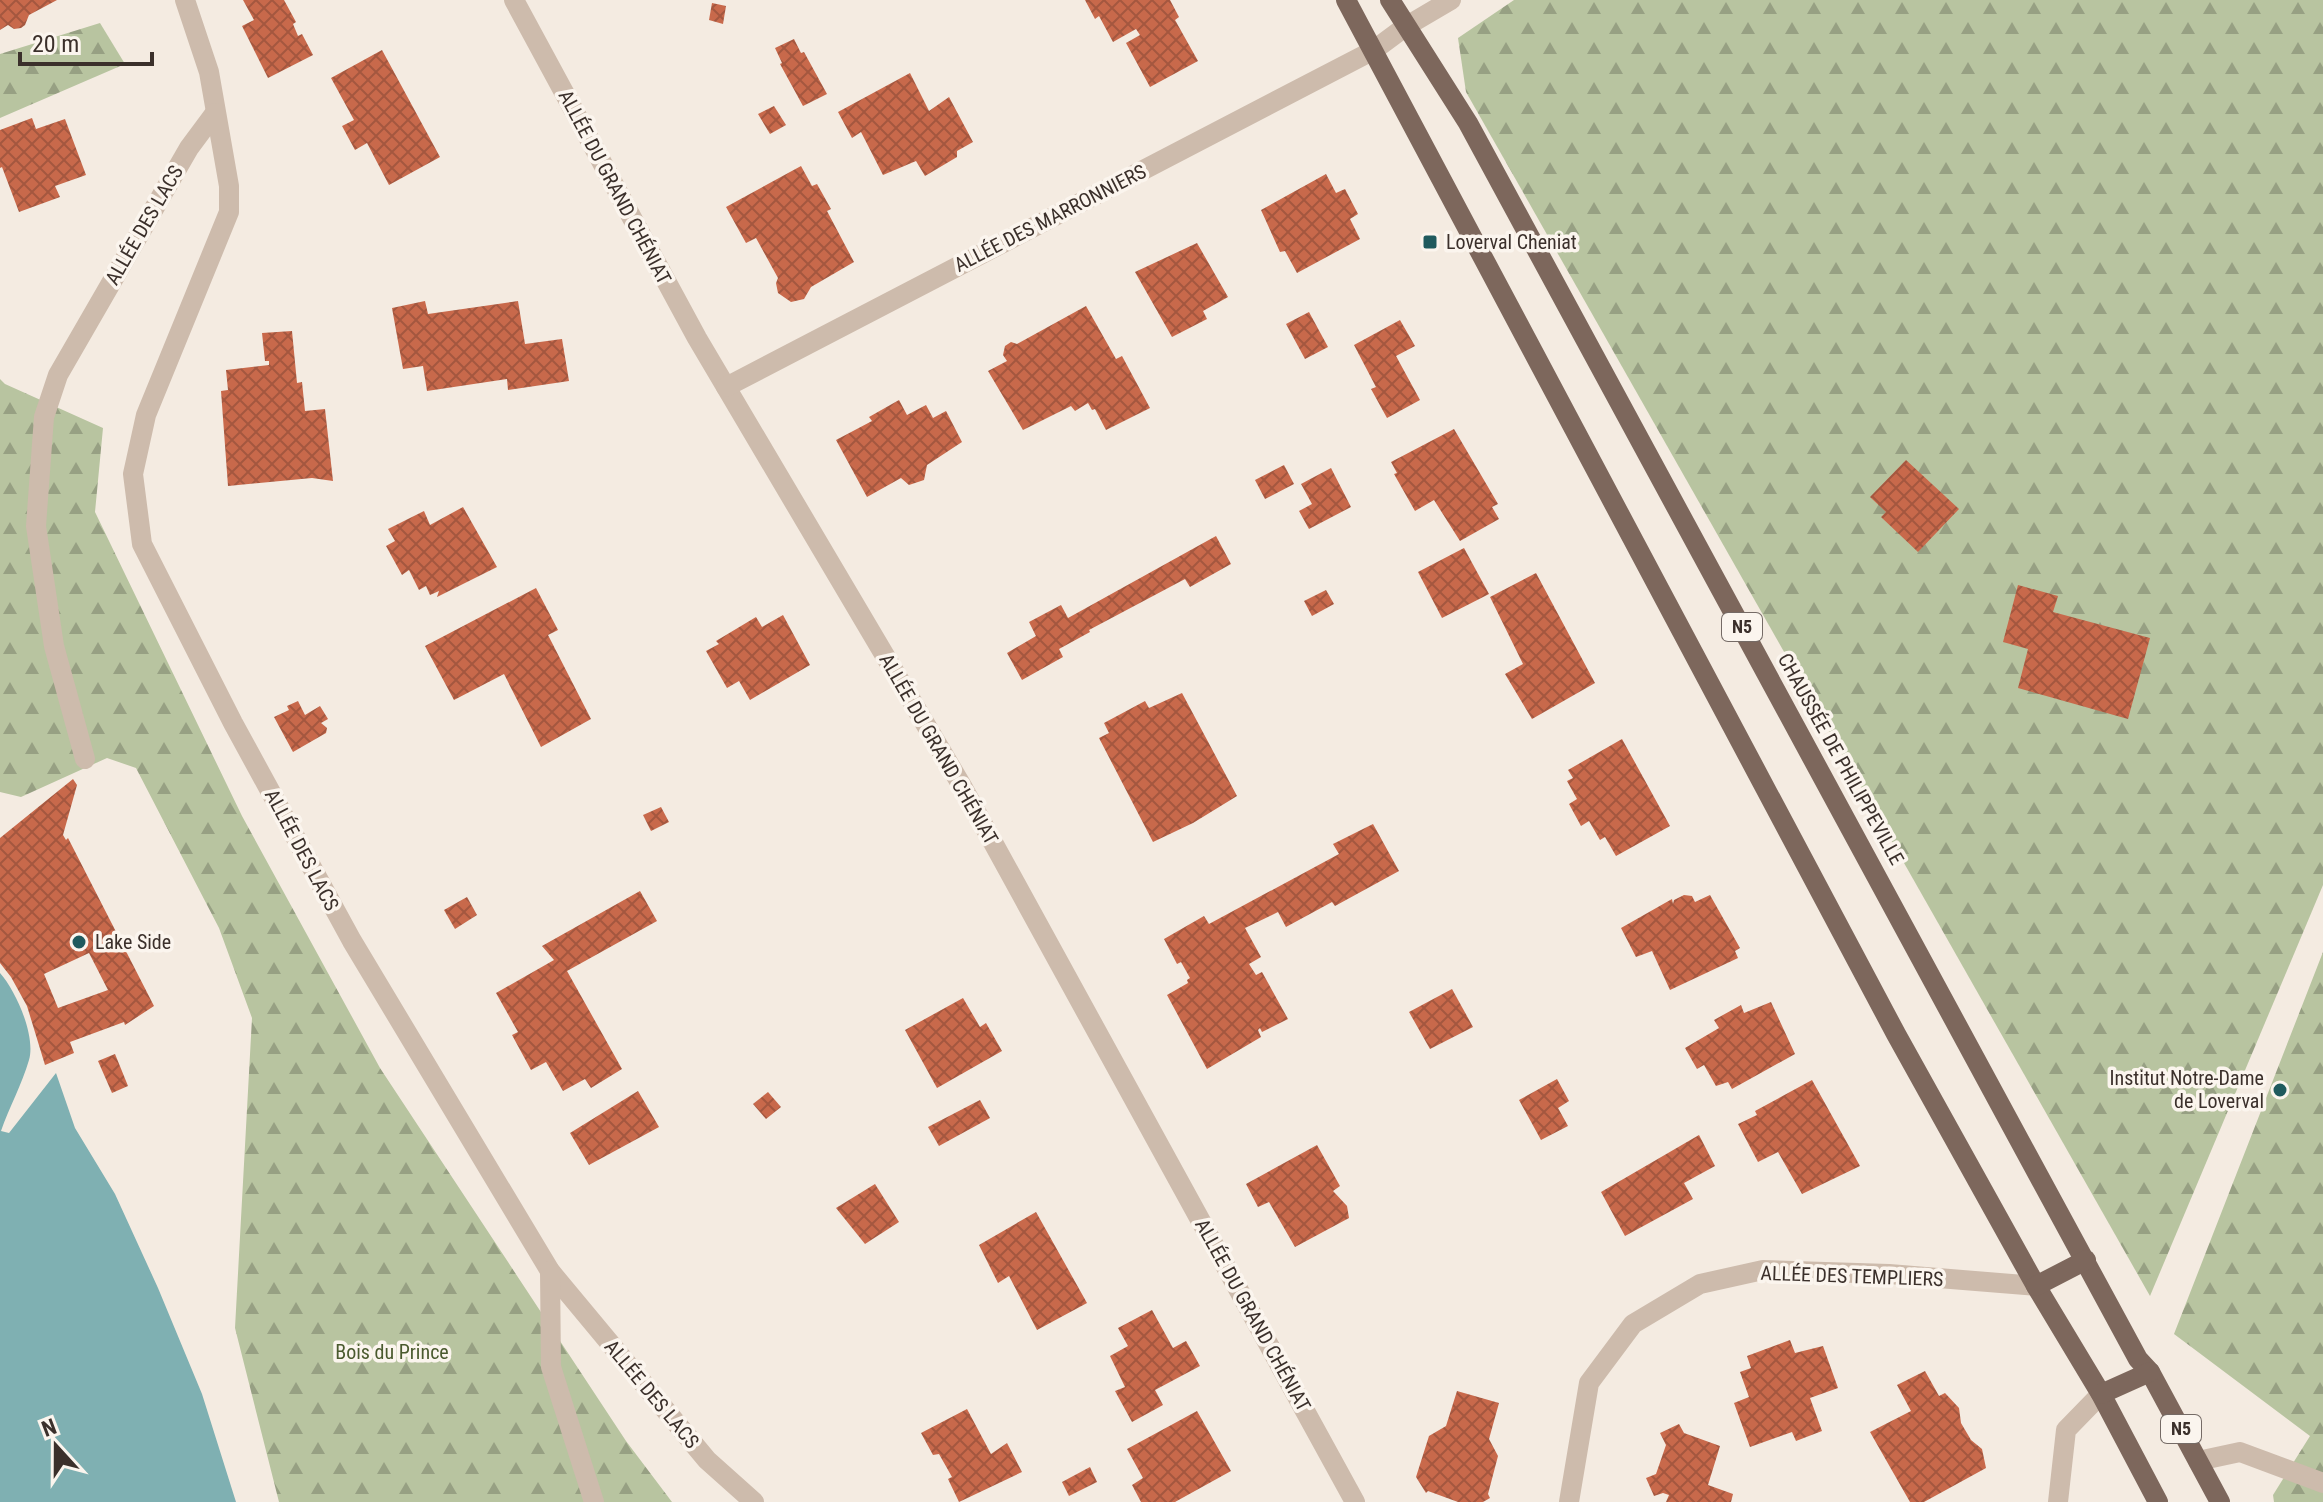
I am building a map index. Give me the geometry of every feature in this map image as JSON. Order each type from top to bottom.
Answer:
[{"type":"main road","name":"N5","points":[[1346,0],[1896,1034],[2036,1286],[2101,1394],[2158,1502]]},
{"type":"main road","name":"CHAUSSÉE DE PHILIPPEVILLE","points":[[1390,0],[1468,123],[2138,1359],[2150,1372],[2220,1502]]},
{"type":"main road","points":[[2036,1286],[2086,1260]]},
{"type":"main road","points":[[2101,1394],[2150,1372]]},
{"type":"street","name":"ALLÉE DES LACS","points":[[185,0],[209,72],[229,186],[229,212],[146,415],[133,474],[142,544],[233,723],[352,941],[550,1271],[707,1460],[754,1502]]},
{"type":"street","name":"ALLÉE DU GRAND CHÉNIAT","points":[[514,0],[726,387],[962,786],[1355,1502]]},
{"type":"street","name":"ALLÉE DES MARRONNIERS","points":[[726,387],[1374,50],[1405,27],[1451,0]]},
{"type":"street","name":"ALLÉE DES LACS","points":[[85,759],[54,646],[36,526],[44,417],[58,375],[189,148],[215,113]]},
{"type":"street","name":"ALLÉE DES TEMPLIERS","points":[[1569,1502],[1589,1383],[1633,1324],[1700,1284],[1763,1270],[1889,1274],[2036,1286]]},
{"type":"street","points":[[550,1271],[551,1367],[594,1502]]},
{"type":"street","points":[[2058,1502],[2066,1430],[2101,1394]]},
{"type":"street","points":[[2198,1461],[2240,1452],[2323,1483]]},
{"type":"green space","points":[[1514,0],[2323,0],[2323,885],[2150,1296],[1466,92],[1458,38]]},
{"type":"green space","points":[[100,23],[125,64],[0,118],[0,54]]},
{"type":"green space","name":"Bois du Prince","points":[[0,379],[103,428],[95,512],[242,816],[380,1068],[626,1441],[672,1502],[279,1502],[235,1328],[252,1018],[219,928],[136,768],[107,758],[21,797],[0,792]]},
{"type":"green space","name":"Institut Notre-Dame de Loverval","points":[[2323,952],[2323,1502],[2274,1502],[2273,1495],[2310,1436],[2174,1334]]},
{"type":"water","points":[[0,973],[23,1014],[30,1039],[29,1060],[1,1131],[9,1133],[56,1073],[75,1128],[115,1194],[158,1288],[202,1394],[236,1502],[0,1502]]},
{"type":"building","points":[[0,0],[57,0],[29,15],[21,28],[14,29],[8,25],[0,30]]},
{"type":"building","points":[[243,0],[284,0],[296,22],[293,24],[298,36],[302,34],[313,55],[268,78],[242,26],[254,20]]},
{"type":"building","points":[[1085,0],[1170,0],[1179,17],[1175,20],[1198,61],[1150,87],[1126,43],[1140,35],[1136,29],[1113,42],[1099,16],[1095,19]]},
{"type":"building","points":[[712,3],[726,6],[723,24],[709,20]]},
{"type":"building","points":[[794,39],[827,94],[803,106],[780,64],[775,48]]},
{"type":"building","points":[[382,50],[440,157],[389,185],[367,143],[355,150],[342,126],[354,120],[331,78]]},
{"type":"building","points":[[910,73],[929,111],[949,97],[973,142],[957,151],[957,157],[925,176],[916,161],[883,175],[861,132],[852,138],[838,112]]},
{"type":"building","points":[[774,106],[786,125],[770,134],[758,114]]},
{"type":"building","points":[[32,118],[36,129],[65,119],[86,175],[55,186],[60,197],[19,212],[0,168],[0,130]]},
{"type":"building","points":[[801,166],[812,186],[817,184],[831,209],[827,211],[854,262],[811,287],[804,299],[791,302],[778,293],[778,278],[756,238],[746,243],[726,207]]},
{"type":"building","points":[[1326,174],[1336,193],[1345,189],[1358,214],[1350,219],[1360,239],[1297,273],[1285,251],[1280,252],[1261,210]]},
{"type":"building","points":[[1197,243],[1228,297],[1203,311],[1207,319],[1172,337],[1135,272]]},
{"type":"building","points":[[425,301],[428,314],[518,301],[525,344],[562,339],[569,381],[508,390],[507,379],[427,391],[423,366],[403,369],[392,308]]},
{"type":"building","points":[[1086,306],[1116,359],[1122,356],[1150,408],[1106,430],[1095,409],[1092,410],[1088,403],[1075,411],[1071,406],[1023,430],[988,371],[1007,361],[1003,355],[1005,346],[1011,342],[1017,344]]},
{"type":"building","points":[[1309,312],[1328,347],[1305,359],[1286,324]]},
{"type":"building","points":[[1400,320],[1415,346],[1396,356],[1420,400],[1387,418],[1371,389],[1376,387],[1354,345]]},
{"type":"building","points":[[292,331],[297,383],[302,382],[305,411],[325,409],[333,481],[312,478],[228,486],[221,391],[228,390],[226,370],[269,365],[269,361],[265,361],[262,333]]},
{"type":"building","points":[[899,400],[907,415],[926,405],[933,418],[946,411],[962,442],[927,465],[924,480],[909,485],[901,478],[867,497],[836,440],[872,421],[869,417]]},
{"type":"building","points":[[1454,429],[1498,504],[1492,507],[1499,519],[1460,541],[1434,500],[1415,511],[1394,474],[1397,473],[1391,462]]},
{"type":"building","points":[[1906,460],[1959,509],[1918,552],[1881,517],[1886,512],[1870,497]]},
{"type":"building","points":[[1284,465],[1294,484],[1265,499],[1255,480]]},
{"type":"building","points":[[1331,468],[1351,507],[1309,529],[1299,511],[1312,504],[1301,484]]},
{"type":"building","points":[[463,507],[497,567],[437,597],[439,591],[430,595],[426,586],[419,590],[409,570],[402,575],[386,546],[395,541],[388,529],[424,511],[430,525]]},
{"type":"building","points":[[1216,536],[1231,564],[1190,587],[1185,579],[1089,630],[1059,649],[1063,657],[1022,680],[1007,653],[1036,636],[1029,622],[1061,605],[1068,618]]},
{"type":"building","points":[[1464,548],[1489,594],[1442,618],[1418,572]]},
{"type":"building","points":[[1536,573],[1595,683],[1532,719],[1505,674],[1523,664],[1490,597]]},
{"type":"building","points":[[2018,585],[2058,596],[2053,612],[2150,638],[2128,719],[2018,688],[2028,649],[2003,642]]},
{"type":"building","points":[[536,588],[558,630],[548,635],[591,719],[541,747],[504,674],[454,700],[425,646]]},
{"type":"building","points":[[1326,590],[1334,604],[1312,616],[1304,601]]},
{"type":"building","points":[[783,615],[810,665],[750,700],[739,681],[727,688],[706,651],[719,644],[716,641],[756,617],[762,627]]},
{"type":"building","points":[[1182,693],[1237,796],[1193,823],[1153,842],[1099,738],[1109,733],[1104,723],[1145,701],[1149,708]]},
{"type":"building","points":[[298,701],[305,715],[320,706],[328,719],[321,723],[327,728],[326,733],[293,752],[274,717],[289,710],[287,706]]},
{"type":"building","points":[[1622,739],[1670,826],[1616,856],[1605,837],[1600,840],[1589,821],[1581,826],[1569,804],[1577,799],[1567,781],[1573,778],[1568,770]]},
{"type":"building","points":[[73,779],[77,785],[63,835],[66,840],[68,838],[154,1006],[125,1025],[124,1022],[70,1042],[74,1053],[45,1065],[27,1006],[0,963],[0,838]],"holes":[[[89,953],[108,990],[58,1008],[44,974]]]},
{"type":"building","points":[[661,807],[669,822],[651,831],[643,815]]},
{"type":"building","points":[[1373,824],[1399,871],[1335,906],[1332,902],[1286,927],[1278,912],[1245,928],[1261,957],[1249,964],[1256,975],[1262,972],[1288,1019],[1262,1032],[1260,1028],[1261,1037],[1207,1069],[1167,995],[1188,983],[1190,978],[1181,962],[1177,964],[1164,939],[1204,916],[1209,924],[1339,854],[1333,844]]},
{"type":"building","points":[[640,891],[657,921],[567,971],[622,1069],[591,1088],[585,1079],[563,1091],[546,1062],[531,1070],[512,1035],[518,1032],[496,993],[554,960],[542,946]]},
{"type":"building","points":[[1684,895],[1692,896],[1695,902],[1710,895],[1740,948],[1735,951],[1738,958],[1670,990],[1652,951],[1636,957],[1621,928],[1672,899],[1673,904],[1674,900]]},
{"type":"building","points":[[467,897],[477,915],[455,929],[444,910]]},
{"type":"building","points":[[1452,989],[1473,1027],[1430,1049],[1409,1012]]},
{"type":"building","points":[[963,998],[980,1027],[986,1023],[1002,1051],[937,1088],[905,1030]]},
{"type":"building","points":[[1771,1002],[1795,1054],[1732,1089],[1728,1082],[1716,1086],[1704,1065],[1697,1069],[1685,1048],[1719,1028],[1714,1020],[1741,1005],[1744,1013]]},
{"type":"building","points":[[115,1054],[128,1086],[112,1093],[98,1061]]},
{"type":"building","points":[[1557,1079],[1569,1101],[1558,1108],[1568,1126],[1541,1140],[1519,1100]]},
{"type":"building","points":[[1812,1080],[1860,1166],[1802,1194],[1778,1152],[1758,1162],[1738,1124],[1757,1115],[1755,1111]]},
{"type":"building","points":[[638,1091],[659,1127],[589,1165],[570,1133]]},
{"type":"building","points":[[768,1092],[781,1107],[766,1119],[753,1104]]},
{"type":"building","points":[[980,1100],[990,1118],[939,1146],[928,1127]]},
{"type":"building","points":[[1699,1135],[1715,1166],[1684,1183],[1693,1199],[1625,1236],[1601,1192]]},
{"type":"building","points":[[1317,1145],[1340,1186],[1333,1191],[1347,1206],[1349,1218],[1295,1247],[1269,1202],[1258,1207],[1246,1184]]},
{"type":"building","points":[[875,1184],[899,1222],[865,1244],[836,1208]]},
{"type":"building","points":[[1036,1212],[1087,1303],[1037,1330],[1009,1276],[998,1283],[979,1245]]},
{"type":"building","points":[[1152,1310],[1173,1348],[1186,1341],[1200,1366],[1155,1390],[1163,1405],[1132,1422],[1115,1391],[1125,1387],[1110,1356],[1128,1346],[1118,1328]]},
{"type":"building","points":[[1790,1340],[1795,1353],[1823,1346],[1838,1388],[1810,1398],[1822,1431],[1796,1441],[1792,1432],[1750,1447],[1734,1403],[1749,1397],[1740,1372],[1751,1368],[1747,1356]]},
{"type":"building","points":[[1925,1371],[1939,1396],[1945,1393],[1959,1408],[1961,1423],[1971,1440],[1982,1449],[1986,1468],[1924,1502],[1910,1502],[1870,1432],[1911,1411],[1897,1385]]},
{"type":"building","points":[[1457,1391],[1499,1403],[1489,1439],[1498,1456],[1488,1494],[1490,1498],[1483,1502],[1458,1502],[1428,1491],[1426,1493],[1416,1477],[1429,1436],[1446,1426]]},
{"type":"building","points":[[967,1409],[991,1454],[1007,1443],[1022,1472],[959,1502],[948,1479],[952,1477],[939,1454],[933,1455],[921,1433]]},
{"type":"building","points":[[1197,1411],[1231,1471],[1175,1502],[1141,1502],[1132,1485],[1143,1478],[1127,1449]]},
{"type":"building","points":[[1679,1424],[1684,1433],[1720,1446],[1708,1485],[1733,1494],[1731,1502],[1666,1502],[1669,1495],[1654,1496],[1646,1478],[1656,1474],[1666,1445],[1660,1433]]},
{"type":"building","points":[[1090,1467],[1097,1482],[1069,1496],[1062,1482]]},
{"type":"place","name":"Loverval Cheniat","points":[[1430,242]]},
{"type":"place","name":"Lake Side","points":[[79,942]]},
{"type":"place","name":"Institut Notre-Dame de Loverval","points":[[2280,1090]]}]
